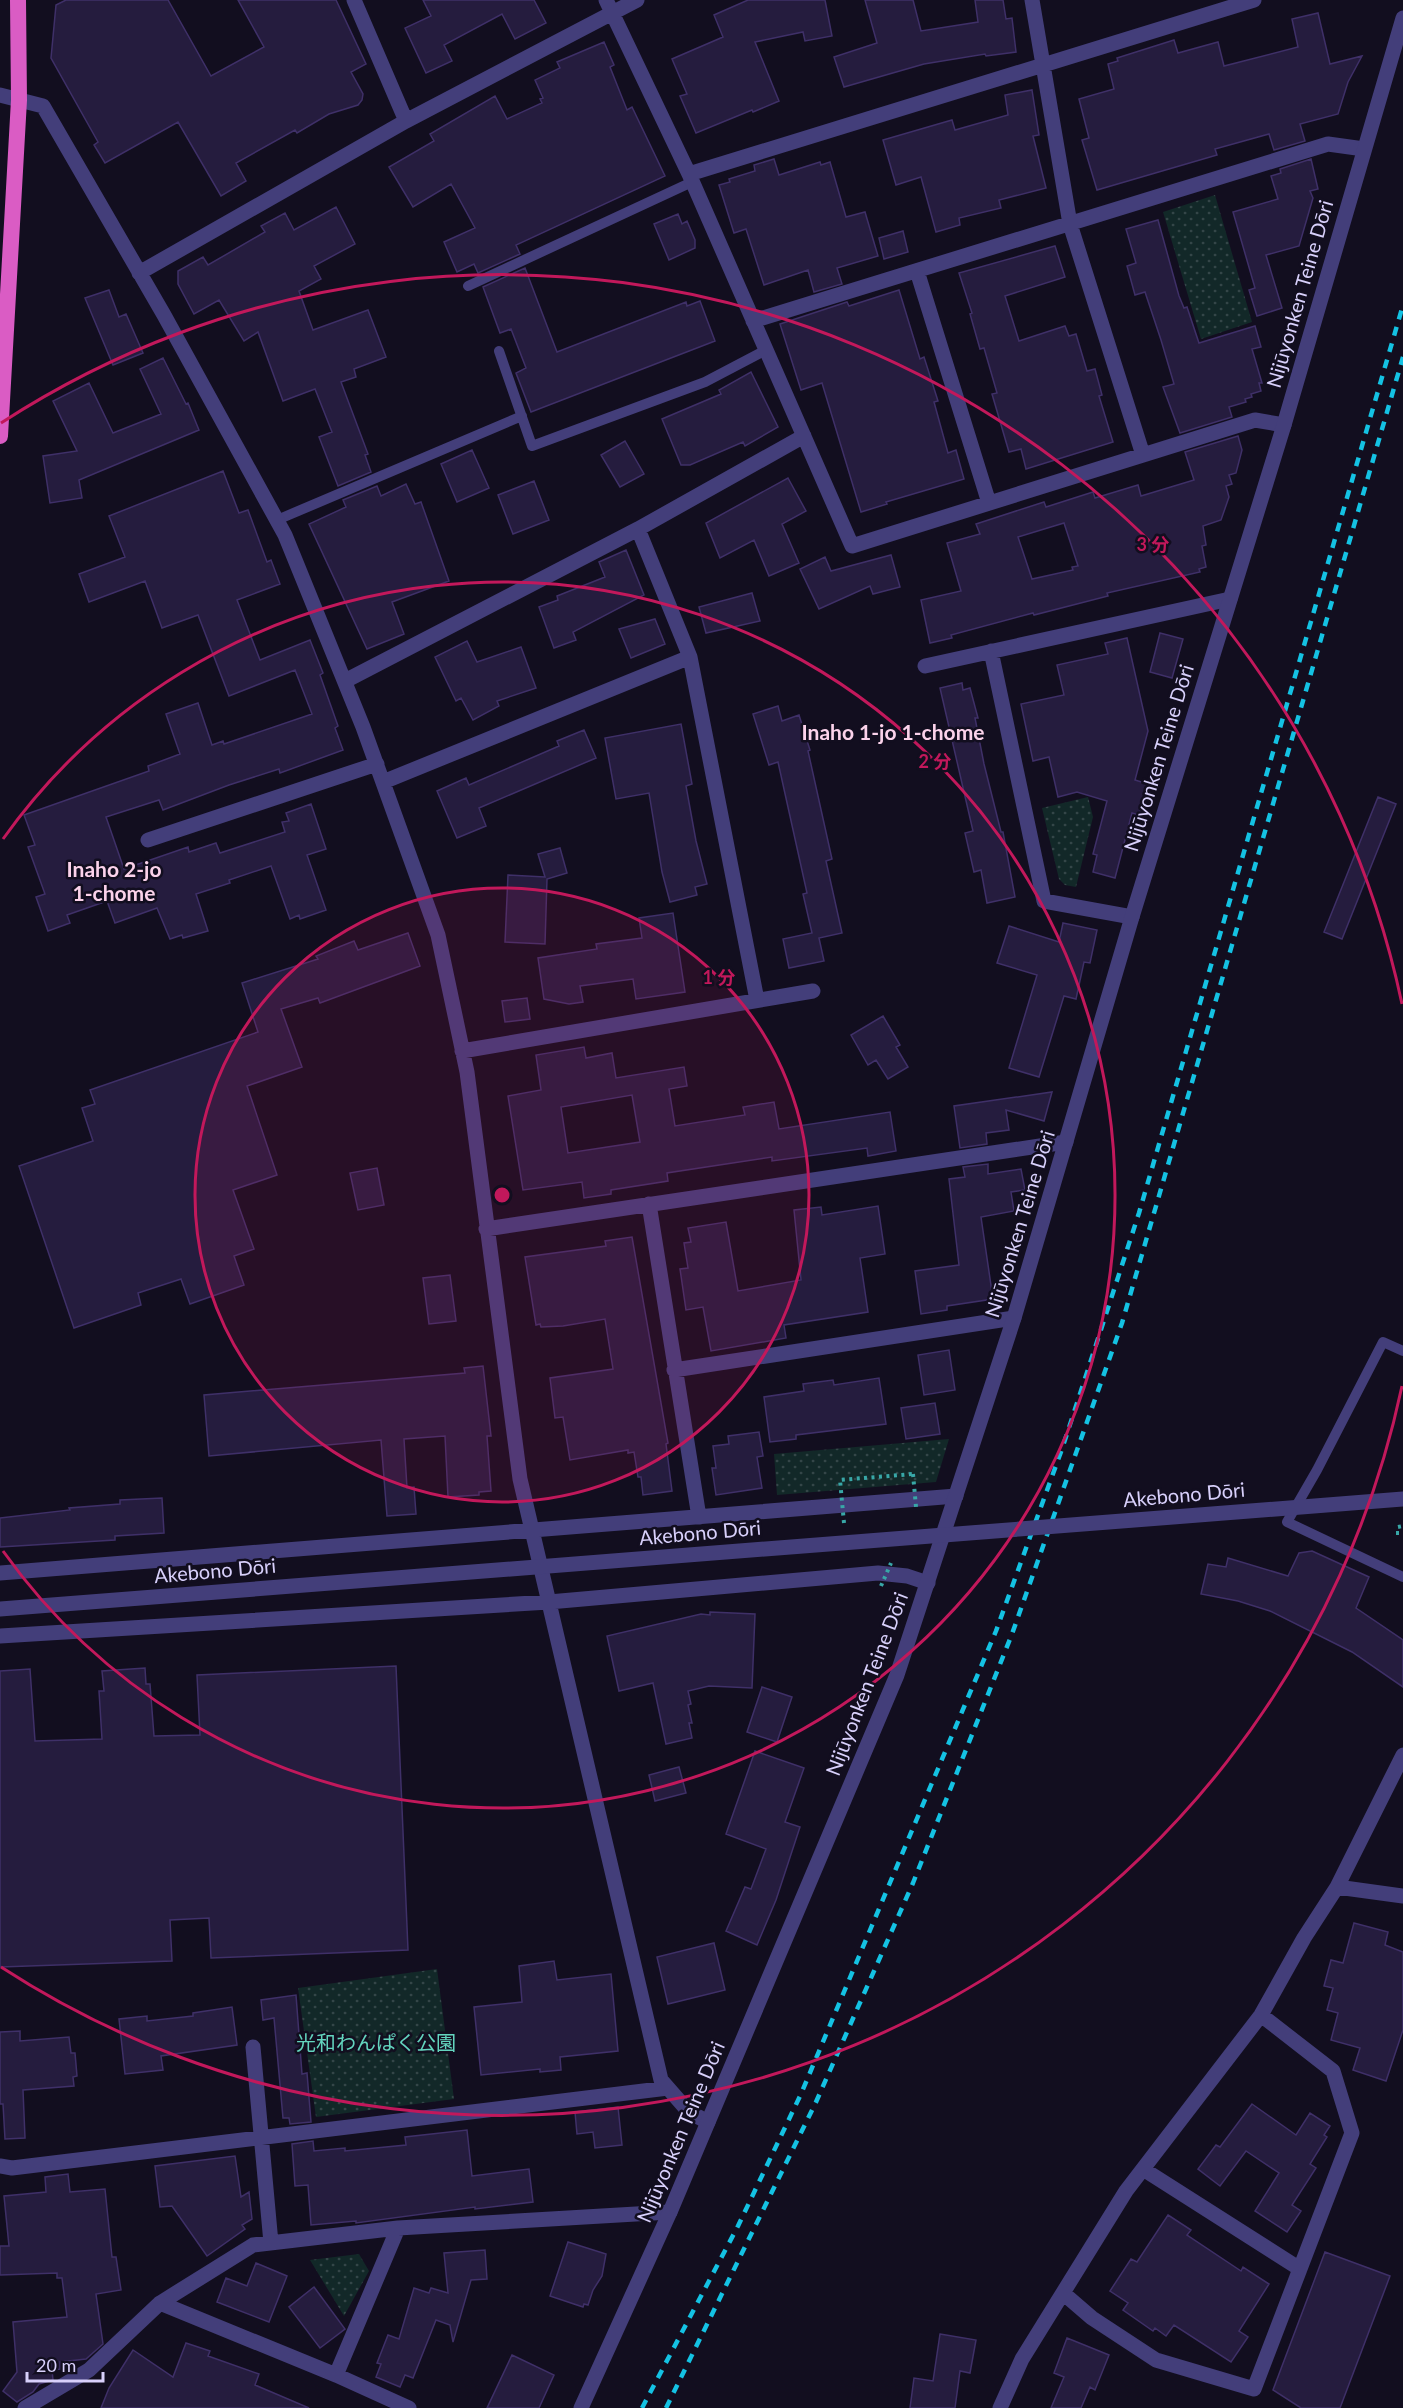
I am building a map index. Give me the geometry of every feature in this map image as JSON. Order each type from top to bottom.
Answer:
[{"type":"highway","points":[[0,436],[19,100],[18,0]]},
{"type":"street","points":[[354,0],[406,121]]},
{"type":"street","points":[[139,273],[608,6],[637,0]]},
{"type":"street","points":[[1032,0],[1070,224],[1143,455]]},
{"type":"street","points":[[690,178],[1254,0]]},
{"type":"street","points":[[608,6],[690,178],[852,546],[1255,420],[1284,425]]},
{"type":"street","name":"Nijūyonken Teine Dōri","points":[[581,2408],[670,2212],[897,1675],[1014,1318],[1132,917],[1284,425],[1403,18]]},
{"type":"street","points":[[0,95],[43,106],[277,520],[345,681],[438,935],[466,1072],[520,1479],[534,1530],[661,2080],[689,2112],[708,2122]]},
{"type":"street","points":[[753,321],[1328,144],[1364,149]]},
{"type":"street","points":[[917,271],[989,503]]},
{"type":"street","points":[[345,681],[638,529],[804,436]]},
{"type":"street","points":[[638,529],[690,657],[757,1000]]},
{"type":"street","points":[[926,666],[1230,599]]},
{"type":"street","points":[[991,651],[1044,901],[1132,917]]},
{"type":"street","points":[[383,782],[690,657]]},
{"type":"street","points":[[148,840],[377,764]]},
{"type":"street","points":[[462,1051],[813,991]]},
{"type":"street","points":[[486,1229],[1066,1142]]},
{"type":"street","points":[[649,1204],[699,1517]]},
{"type":"street","points":[[674,1370],[1014,1318]]},
{"type":"street","points":[[0,1573],[956,1496]]},
{"type":"street","name":"Akebono Dōri","points":[[0,1609],[1403,1499]]},
{"type":"street","points":[[0,1636],[549,1602],[878,1573],[908,1576],[928,1583]]},
{"type":"street","points":[[1000,2408],[1022,2359],[1126,2191],[1261,2015],[1304,1938],[1337,1887],[1403,1755]]},
{"type":"street","points":[[1337,1887],[1403,1896]]},
{"type":"street","points":[[1063,2293],[1092,2318],[1156,2360],[1254,2389],[1352,2133],[1333,2071],[1261,2015]]},
{"type":"street","points":[[253,2047],[271,2243]]},
{"type":"street","points":[[0,2166],[12,2168],[668,2088]]},
{"type":"street","points":[[1143,2169],[1300,2269]]},
{"type":"street","points":[[26,2408],[89,2370],[160,2303],[253,2245],[398,2228],[670,2212]]},
{"type":"street","points":[[336,2375],[398,2228]]},
{"type":"street","points":[[160,2303],[336,2375],[409,2408]]},
{"type":"lane","points":[[468,286],[690,178]]},
{"type":"lane","points":[[499,351],[532,446],[705,382],[766,350]]},
{"type":"lane","points":[[277,520],[522,416]]},
{"type":"lane","points":[[1403,1351],[1383,1342],[1317,1470],[1287,1522],[1403,1577]]},
{"type":"path","points":[[844,1523],[840,1480],[913,1474],[916,1507]]},
{"type":"path","points":[[1396,1533],[1403,1533]]},
{"type":"path","points":[[881,1586],[891,1563]]},
{"type":"green space","points":[[1215,195],[1252,322],[1201,339],[1163,212]]},
{"type":"green space","points":[[1088,797],[1093,817],[1076,887],[1065,885],[1059,879],[1042,808]]},
{"type":"green space","points":[[949,1439],[936,1482],[777,1495],[774,1454]]},
{"type":"green space","name":"光和わんぱく公園","points":[[437,1969],[454,2099],[316,2117],[298,1988]]},
{"type":"green space","points":[[359,2254],[369,2271],[344,2316],[310,2260]]},
{"type":"building","points":[[66,0],[168,0],[211,76],[264,47],[238,0],[336,0],[366,64],[351,72],[363,94],[362,100],[358,105],[329,114],[297,133],[295,130],[236,163],[246,181],[221,196],[178,122],[105,163],[94,145],[98,142],[51,58],[56,5]]},
{"type":"building","points":[[423,0],[534,0],[546,23],[515,39],[502,14],[444,45],[452,61],[426,73],[405,28],[431,16]]},
{"type":"building","points":[[748,0],[825,0],[832,36],[805,41],[803,32],[755,42],[779,101],[696,133],[680,96],[687,94],[672,59],[723,37],[714,15]]},
{"type":"building","points":[[865,0],[913,0],[921,31],[978,22],[975,0],[1003,0],[1006,19],[1012,18],[1016,52],[986,56],[985,54],[924,64],[844,87],[834,57],[877,43]]},
{"type":"building","points":[[1318,13],[1330,64],[1362,56],[1348,82],[1338,114],[1300,124],[1305,141],[1274,150],[1269,134],[1215,149],[1217,155],[1097,190],[1082,140],[1089,138],[1079,99],[1114,89],[1108,64],[1118,61],[1117,58],[1174,40],[1178,53],[1218,42],[1224,66],[1298,47],[1292,19]]},
{"type":"building","points":[[604,42],[614,65],[610,67],[627,110],[632,107],[665,176],[516,245],[520,254],[478,273],[474,264],[457,272],[444,242],[475,228],[451,184],[413,207],[389,167],[434,141],[430,134],[495,96],[507,119],[542,103],[540,99],[543,98],[535,80],[560,68],[557,62]]},
{"type":"building","points":[[1032,90],[1039,135],[1033,136],[1046,188],[999,200],[1001,208],[959,218],[960,225],[936,232],[921,177],[896,185],[883,140],[952,120],[955,130],[1008,115],[1005,95]]},
{"type":"building","points":[[774,159],[779,175],[820,162],[821,165],[830,162],[846,217],[865,212],[878,256],[837,268],[842,284],[814,292],[808,270],[764,285],[746,229],[734,233],[719,185],[730,182],[729,179],[755,171],[754,165]]},
{"type":"building","points":[[1311,159],[1318,189],[1310,191],[1313,198],[1299,246],[1266,255],[1282,308],[1257,316],[1249,290],[1255,288],[1233,212],[1278,199],[1271,176],[1281,173],[1280,169]]},
{"type":"building","points":[[336,207],[355,244],[314,266],[321,279],[299,291],[313,330],[368,310],[386,357],[354,369],[356,377],[341,382],[368,454],[365,455],[371,472],[338,486],[319,437],[332,432],[315,389],[283,401],[258,332],[244,341],[219,300],[194,314],[178,284],[178,271],[203,257],[208,265],[265,232],[261,226],[285,213],[294,230]]},
{"type":"building","points":[[678,214],[682,224],[687,221],[695,240],[695,248],[669,260],[654,224]]},
{"type":"building","points":[[1158,220],[1179,296],[1184,308],[1187,307],[1199,343],[1255,326],[1261,347],[1252,349],[1262,383],[1259,383],[1261,391],[1251,394],[1252,397],[1245,399],[1246,402],[1229,407],[1232,417],[1180,433],[1163,387],[1174,384],[1161,340],[1145,292],[1135,295],[1127,266],[1136,263],[1126,229]]},
{"type":"building","points":[[903,231],[908,252],[884,259],[879,238]]},
{"type":"building","points":[[1055,246],[1065,277],[1005,296],[1019,341],[1065,326],[1069,336],[1076,334],[1087,371],[1095,369],[1102,395],[1099,396],[1113,442],[1026,469],[1021,449],[1009,452],[992,394],[997,393],[984,348],[980,349],[970,314],[972,313],[959,273]]},
{"type":"building","points":[[525,268],[557,352],[686,302],[687,306],[700,301],[715,341],[531,412],[516,373],[526,368],[511,329],[500,333],[483,287]]},
{"type":"building","points":[[109,290],[119,317],[126,314],[143,353],[113,365],[85,298]]},
{"type":"building","points":[[899,290],[920,359],[924,357],[938,401],[934,402],[948,453],[956,450],[964,479],[886,502],[887,504],[861,512],[822,383],[801,390],[780,324],[847,302],[849,306]]},
{"type":"building","points":[[163,358],[186,404],[188,403],[199,430],[79,480],[82,498],[50,503],[43,456],[77,451],[53,401],[89,383],[113,433],[161,414],[140,369]]},
{"type":"building","points":[[751,372],[778,427],[745,446],[743,442],[690,465],[681,465],[662,419],[721,394],[719,390]]},
{"type":"building","points":[[1238,436],[1242,450],[1236,473],[1229,475],[1232,484],[1226,486],[1229,497],[1221,520],[1203,526],[1206,545],[1202,546],[1206,567],[1199,569],[1200,572],[1107,593],[1108,596],[1034,615],[1033,613],[951,635],[952,638],[930,643],[921,600],[961,591],[947,543],[980,534],[976,524],[1044,502],[1046,507],[1093,492],[1095,498],[1138,485],[1141,496],[1194,480],[1185,452]],"holes":[[[1064,523],[1078,566],[1072,567],[1073,570],[1032,579],[1018,537]]]},
{"type":"building","points":[[625,441],[644,474],[620,487],[601,455]]},
{"type":"building","points":[[472,450],[489,488],[457,502],[441,464]]},
{"type":"building","points":[[223,471],[239,513],[248,510],[267,562],[271,560],[280,584],[237,600],[260,660],[310,640],[323,673],[320,675],[338,726],[335,728],[343,750],[280,773],[279,769],[229,785],[163,810],[159,800],[106,817],[124,869],[188,847],[189,852],[216,843],[220,853],[285,832],[282,822],[289,821],[286,813],[311,804],[326,849],[307,855],[326,910],[300,919],[299,915],[290,919],[271,866],[196,894],[208,931],[170,939],[157,908],[115,923],[107,901],[67,915],[70,923],[48,931],[36,897],[45,894],[28,847],[35,845],[24,815],[149,771],[148,766],[180,754],[166,714],[198,703],[212,745],[223,741],[224,744],[312,714],[295,670],[229,696],[198,615],[162,628],[145,581],[89,602],[79,574],[125,557],[109,516]]},
{"type":"building","points":[[788,478],[806,511],[782,524],[799,563],[769,576],[754,540],[720,558],[706,523]]},
{"type":"building","points":[[534,481],[549,520],[513,534],[498,495]]},
{"type":"building","points":[[406,484],[415,504],[421,502],[449,581],[392,602],[404,634],[367,649],[309,524],[346,507],[343,500],[377,486],[381,496]]},
{"type":"building","points":[[626,550],[644,595],[573,632],[576,640],[554,648],[539,607],[558,600],[557,596],[605,577],[599,562]]},
{"type":"building","points":[[891,555],[900,587],[873,594],[870,586],[819,609],[800,569],[825,557],[831,571]]},
{"type":"building","points":[[752,593],[760,621],[706,633],[699,607]]},
{"type":"building","points":[[655,619],[665,644],[631,658],[619,629]]},
{"type":"building","points":[[1160,633],[1183,639],[1172,678],[1150,672]]},
{"type":"building","points":[[1127,638],[1148,731],[1135,780],[1148,784],[1139,815],[1132,813],[1115,878],[1093,872],[1097,855],[1093,854],[1107,801],[1077,792],[1058,797],[1049,757],[1033,761],[1021,704],[1064,695],[1057,665],[1108,654],[1105,643]]},
{"type":"building","points":[[467,641],[477,662],[521,647],[536,688],[497,701],[499,706],[473,720],[461,698],[456,701],[435,657]]},
{"type":"building","points":[[962,683],[963,690],[970,688],[978,718],[975,718],[984,764],[1001,832],[1003,832],[1015,897],[987,903],[981,870],[974,872],[965,833],[973,831],[940,688]]},
{"type":"building","points":[[778,706],[782,721],[799,715],[810,750],[808,751],[832,859],[826,861],[842,933],[819,938],[824,961],[789,968],[783,939],[812,933],[803,894],[807,893],[778,762],[769,765],[753,714]]},
{"type":"building","points":[[681,724],[692,784],[686,786],[707,884],[695,887],[697,895],[670,902],[662,872],[649,793],[616,799],[605,738]]},
{"type":"building","points":[[584,730],[596,758],[479,808],[486,826],[457,838],[437,791],[466,778],[469,785],[559,746],[557,741]]},
{"type":"building","points":[[1378,797],[1396,804],[1342,939],[1324,932]]},
{"type":"building","points":[[560,848],[567,873],[547,879],[545,944],[505,942],[508,875],[545,877],[538,854]]},
{"type":"building","points":[[673,913],[685,992],[636,999],[633,979],[580,986],[583,1002],[569,1004],[544,999],[538,958],[597,949],[596,944],[642,938],[639,918]]},
{"type":"building","points":[[1063,923],[1097,930],[1090,963],[1084,962],[1076,999],[1064,996],[1039,1077],[1009,1068],[1037,975],[997,963],[1009,926],[1059,942]]},
{"type":"building","points":[[408,933],[420,966],[320,1003],[318,998],[281,1009],[302,1067],[247,1086],[277,1175],[233,1190],[254,1249],[234,1256],[244,1285],[190,1304],[181,1279],[138,1293],[141,1305],[74,1328],[19,1166],[93,1141],[82,1108],[95,1104],[90,1090],[258,1032],[242,983],[318,959],[316,956],[354,941],[358,950]]},
{"type":"building","points":[[527,998],[530,1019],[505,1022],[502,1001]]},
{"type":"building","points":[[883,1016],[900,1045],[896,1047],[908,1067],[888,1079],[876,1060],[868,1065],[851,1035]]},
{"type":"building","points":[[584,1047],[586,1058],[612,1053],[616,1078],[684,1067],[687,1086],[669,1089],[675,1126],[745,1115],[743,1107],[774,1102],[779,1129],[890,1112],[896,1151],[868,1156],[867,1148],[772,1161],[772,1157],[667,1173],[668,1181],[611,1190],[611,1194],[584,1198],[582,1182],[523,1190],[508,1096],[541,1090],[536,1055]],"holes":[[[632,1095],[640,1142],[568,1153],[561,1107]]]},
{"type":"building","points":[[1052,1092],[1044,1121],[1006,1110],[1009,1130],[986,1133],[987,1144],[960,1148],[954,1106]]},
{"type":"building","points":[[988,1164],[988,1174],[1021,1169],[1025,1190],[1011,1192],[1014,1211],[981,1217],[993,1299],[947,1306],[947,1310],[921,1314],[915,1271],[959,1265],[949,1179],[965,1177],[963,1167]]},
{"type":"building","points":[[377,1168],[384,1205],[358,1210],[350,1173]]},
{"type":"building","points":[[878,1206],[885,1254],[860,1258],[868,1312],[784,1325],[786,1338],[711,1351],[703,1307],[686,1310],[680,1269],[688,1268],[684,1243],[691,1242],[688,1228],[726,1222],[738,1291],[801,1280],[794,1210],[821,1207],[822,1215]]},
{"type":"building","points":[[632,1237],[668,1443],[666,1444],[672,1491],[643,1495],[634,1452],[628,1453],[628,1450],[570,1460],[563,1417],[555,1418],[550,1378],[613,1369],[605,1319],[563,1326],[541,1327],[540,1324],[536,1325],[525,1257],[606,1246],[605,1241]]},
{"type":"building","points":[[450,1275],[456,1321],[429,1324],[423,1278]]},
{"type":"building","points":[[949,1350],[955,1390],[924,1395],[918,1355]]},
{"type":"building","points":[[483,1366],[491,1436],[487,1436],[491,1491],[479,1492],[479,1495],[448,1497],[445,1436],[404,1439],[407,1488],[414,1487],[416,1514],[387,1516],[381,1440],[209,1456],[204,1395],[465,1373],[464,1368]]},
{"type":"building","points":[[879,1378],[886,1424],[796,1435],[796,1439],[770,1442],[764,1397],[804,1391],[803,1384],[833,1380],[834,1385]]},
{"type":"building","points":[[935,1403],[940,1434],[906,1439],[901,1408]]},
{"type":"building","points":[[759,1432],[763,1456],[757,1457],[762,1488],[716,1495],[712,1468],[716,1468],[713,1446],[729,1444],[728,1436]]},
{"type":"building","points":[[162,1498],[164,1533],[115,1536],[115,1540],[0,1547],[0,1518],[70,1510],[69,1508],[120,1504],[120,1500]]},
{"type":"building","points":[[1312,1551],[1369,1577],[1356,1608],[1403,1640],[1403,1687],[1352,1652],[1270,1611],[1238,1601],[1201,1594],[1208,1564],[1226,1567],[1228,1558],[1288,1576],[1299,1553]]},
{"type":"building","points":[[710,1612],[755,1614],[752,1688],[709,1686],[688,1691],[691,1704],[688,1705],[692,1723],[689,1723],[692,1738],[666,1744],[653,1683],[619,1691],[607,1636],[701,1614],[710,1615]]},
{"type":"building","points":[[396,1666],[408,1950],[211,1958],[209,1918],[170,1920],[172,1961],[0,1967],[0,1671],[30,1669],[35,1741],[102,1739],[99,1691],[104,1691],[102,1671],[145,1668],[146,1684],[150,1684],[154,1736],[200,1735],[197,1675]]},
{"type":"building","points":[[762,1687],[792,1697],[777,1742],[747,1732]]},
{"type":"building","points":[[755,1751],[804,1768],[785,1822],[800,1827],[776,1900],[757,1945],[726,1931],[745,1887],[751,1889],[766,1849],[726,1834]]},
{"type":"building","points":[[679,1767],[686,1793],[655,1801],[649,1775]]},
{"type":"building","points":[[1354,1923],[1388,1932],[1385,1945],[1403,1952],[1403,2030],[1386,2081],[1353,2070],[1360,2048],[1331,2040],[1338,2013],[1327,2010],[1333,1988],[1324,1986],[1331,1960],[1343,1963]]},
{"type":"building","points":[[714,1943],[725,1990],[668,2004],[657,1957]]},
{"type":"building","points":[[554,1961],[557,1980],[611,1974],[618,2051],[560,2057],[561,2070],[540,2072],[540,2069],[481,2075],[474,2007],[522,2002],[519,1966]]},
{"type":"building","points":[[296,1995],[302,2074],[307,2073],[311,2122],[290,2124],[289,2118],[283,2118],[274,2018],[263,2020],[261,2000]]},
{"type":"building","points":[[232,2007],[237,2045],[161,2056],[163,2070],[125,2074],[119,2019],[147,2016],[147,2021],[193,2016],[193,2013]]},
{"type":"building","points":[[20,2031],[20,2041],[69,2037],[71,2053],[75,2053],[77,2076],[73,2077],[74,2086],[23,2090],[25,2138],[5,2139],[3,2104],[0,2104],[0,2032]]},
{"type":"building","points":[[1252,2104],[1296,2135],[1310,2113],[1330,2126],[1324,2135],[1327,2137],[1310,2164],[1316,2168],[1292,2205],[1301,2211],[1287,2232],[1255,2211],[1279,2173],[1246,2151],[1220,2186],[1198,2169],[1216,2145],[1220,2147]]},
{"type":"building","points":[[618,2107],[622,2145],[595,2148],[593,2132],[577,2134],[575,2112]]},
{"type":"building","points":[[467,2130],[472,2176],[529,2169],[533,2202],[475,2209],[475,2207],[356,2223],[356,2221],[311,2225],[308,2185],[295,2186],[292,2144],[313,2141],[314,2151],[345,2148],[345,2151],[406,2145],[405,2137]]},
{"type":"building","points":[[235,2156],[241,2197],[249,2192],[252,2219],[242,2225],[245,2229],[207,2256],[172,2206],[160,2207],[155,2166]]},
{"type":"building","points":[[68,2174],[70,2192],[105,2189],[112,2257],[116,2257],[121,2290],[96,2294],[103,2344],[86,2359],[60,2362],[60,2369],[52,2370],[53,2380],[39,2384],[33,2392],[17,2402],[3,2391],[17,2372],[13,2322],[67,2317],[62,2278],[57,2278],[57,2273],[0,2275],[0,2246],[9,2246],[4,2196],[46,2192],[45,2177]]},
{"type":"building","points":[[1168,2215],[1191,2230],[1187,2235],[1241,2271],[1243,2267],[1269,2284],[1239,2331],[1248,2337],[1231,2362],[1174,2325],[1166,2336],[1155,2328],[1153,2331],[1123,2310],[1128,2303],[1110,2291],[1131,2259],[1137,2262]]},
{"type":"building","points":[[568,2242],[606,2254],[602,2276],[593,2290],[588,2305],[584,2304],[583,2307],[550,2296]]},
{"type":"building","points":[[485,2250],[487,2279],[471,2280],[453,2342],[450,2325],[436,2320],[413,2378],[405,2375],[400,2387],[376,2377],[381,2364],[377,2363],[388,2335],[399,2339],[414,2288],[429,2293],[431,2288],[448,2293],[444,2253]]},
{"type":"building","points":[[1325,2252],[1390,2276],[1340,2408],[1301,2408],[1273,2390]]},
{"type":"building","points":[[256,2263],[287,2276],[269,2322],[217,2302],[226,2278],[247,2286]]},
{"type":"building","points":[[314,2287],[345,2329],[320,2348],[289,2307]]},
{"type":"building","points":[[940,2334],[976,2340],[970,2373],[960,2371],[955,2408],[910,2408],[914,2378],[933,2381]]},
{"type":"building","points":[[1067,2338],[1109,2355],[1095,2390],[1090,2387],[1081,2408],[1051,2408],[1064,2377],[1054,2373]]},
{"type":"building","points":[[186,2343],[210,2351],[208,2356],[259,2374],[255,2385],[309,2408],[101,2408],[109,2388],[133,2350],[173,2377]]},
{"type":"building","points":[[512,2355],[554,2375],[539,2408],[487,2408]]},
{"type":"railway","points":[[642,2408],[738,2226],[801,2094],[996,1631],[1062,1449],[1139,1213],[1403,305]]},
{"type":"railway","points":[[666,2408],[816,2102],[913,1883],[1012,1634],[1122,1323],[1403,357]]},
{"type":"district","name":"Inaho 1-jo 1-chome","points":[[893,733]]},
{"type":"district","name":"Inaho 2-jo 1-chome","points":[[114,882]]}]
